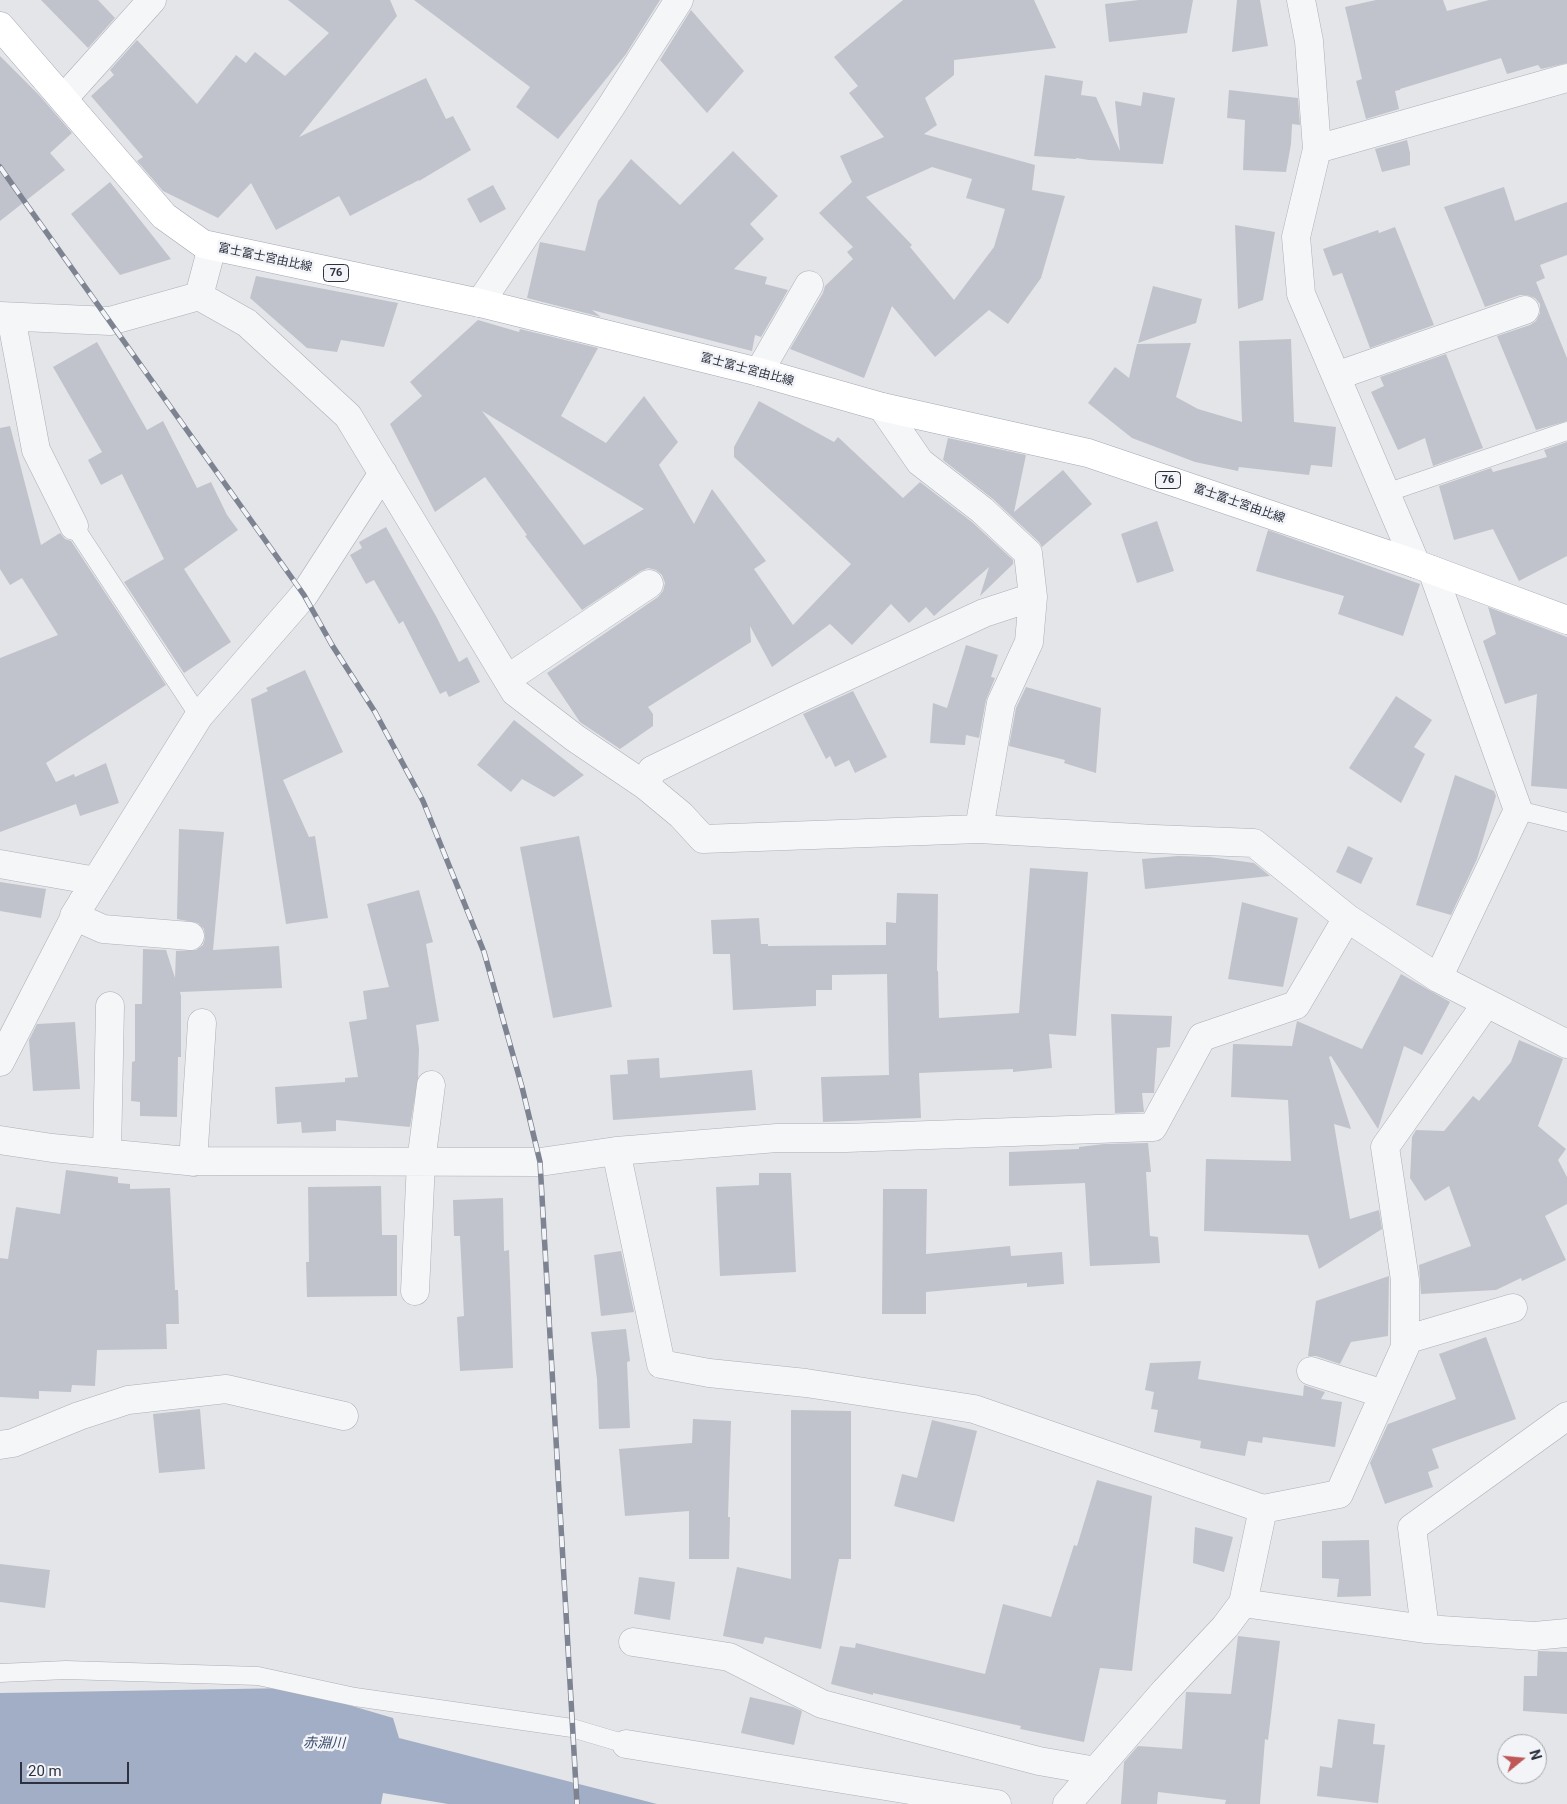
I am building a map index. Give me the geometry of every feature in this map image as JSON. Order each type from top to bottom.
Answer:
[{"type":"main road","name":"富士富士宮由比線","points":[[0,26],[164,216],[203,244],[480,303],[759,372],[882,407],[1088,453],[1424,567],[1567,620]]},
{"type":"street","points":[[63,98],[152,0]]},
{"type":"street","points":[[480,303],[612,105],[679,0]]},
{"type":"street","points":[[1301,0],[1309,41],[1317,149],[1296,238],[1301,294],[1386,493],[1424,567],[1518,810],[1438,978]]},
{"type":"street","points":[[1317,149],[1567,78]]},
{"type":"street","points":[[199,296],[212,246]]},
{"type":"street","points":[[759,372],[809,285]]},
{"type":"street","points":[[74,526],[36,450],[5,316],[110,321],[199,296],[247,323],[348,416],[515,692],[575,738],[646,786],[681,815],[703,839],[979,829],[1254,843],[1347,918],[1438,978],[1567,1044]]},
{"type":"street","points":[[1336,376],[1525,310]]},
{"type":"street","points":[[882,407],[920,462],[982,510],[1028,553],[1033,597],[1029,642],[1001,703],[979,829]]},
{"type":"street","points":[[0,1062],[74,916],[199,716],[304,595],[383,473]]},
{"type":"street","points":[[507,679],[649,584]]},
{"type":"street","points":[[646,786],[652,770],[802,697],[984,613],[1033,597]]},
{"type":"street","points":[[0,864],[96,881]]},
{"type":"street","points":[[74,916],[103,929],[190,936]]},
{"type":"street","points":[[0,1140],[193,1162],[540,1162],[616,1151],[776,1138],[846,1138],[1153,1127],[1202,1037],[1296,1005],[1347,918]]},
{"type":"street","points":[[616,1151],[660,1364],[709,1373],[806,1383],[974,1409],[1264,1509],[1339,1494],[1405,1347],[1405,1280],[1385,1147],[1486,1004]]},
{"type":"street","points":[[107,1153],[110,1006]]},
{"type":"street","points":[[193,1162],[202,1023]]},
{"type":"street","points":[[415,1292],[421,1162],[431,1085]]},
{"type":"street","points":[[1404,1340],[1513,1308]]},
{"type":"street","points":[[1311,1371],[1384,1394]]},
{"type":"street","points":[[0,1445],[13,1443],[79,1416],[128,1400],[226,1389],[344,1416]]},
{"type":"street","points":[[1425,1629],[1412,1528],[1567,1416]]},
{"type":"street","points":[[1067,1804],[1165,1691],[1225,1627],[1243,1603],[1264,1509]]},
{"type":"street","points":[[1243,1603],[1425,1629],[1534,1636],[1567,1633]]},
{"type":"street","points":[[633,1642],[729,1657],[822,1704],[1039,1762],[1096,1771]]},
{"type":"street","points":[[626,1744],[997,1804]]},
{"type":"lane","points":[[1386,493],[1567,432]]},
{"type":"lane","points":[[74,526],[199,716]]},
{"type":"lane","points":[[1518,810],[1567,822]]},
{"type":"lane","points":[[0,1673],[66,1670],[258,1676],[355,1697],[572,1728],[626,1744]]},
{"type":"water","name":"赤淵川","points":[[291,1688],[393,1718],[399,1738],[657,1804],[448,1804],[383,1793],[381,1804],[0,1804],[0,1693]]},
{"type":"building","points":[[41,0],[98,0],[115,18],[88,48]]},
{"type":"building","points":[[288,0],[390,0],[397,16],[299,137],[426,78],[446,119],[453,116],[471,150],[419,181],[350,216],[339,196],[276,230],[251,183],[218,218],[163,191],[137,161],[143,157],[91,96],[114,75],[110,70],[137,40],[197,104],[236,55],[246,63],[255,52],[285,76],[329,33]]},
{"type":"building","points":[[414,0],[660,0],[626,54],[558,139],[516,107],[530,87]]},
{"type":"building","points":[[903,0],[1034,0],[1056,48],[954,60],[954,75],[925,98],[937,125],[924,134],[1035,165],[1032,190],[1065,196],[1041,278],[1008,324],[989,310],[935,357],[892,306],[864,378],[790,349],[823,293],[825,286],[853,259],[847,252],[853,247],[819,213],[852,182],[840,156],[884,137],[849,93],[858,86],[834,57]],"holes":[[[932,167],[972,179],[966,198],[1005,209],[994,247],[954,300],[910,247],[912,245],[866,197]]]},
{"type":"building","points":[[1139,0],[1193,0],[1187,33],[1109,42],[1105,4]]},
{"type":"building","points":[[1237,0],[1260,0],[1268,46],[1232,52]]},
{"type":"building","points":[[1376,0],[1443,0],[1447,11],[1489,0],[1567,0],[1567,63],[1541,69],[1538,65],[1507,74],[1501,58],[1395,91],[1399,109],[1366,119],[1356,81],[1362,79],[1345,7]]},
{"type":"building","points":[[691,10],[744,71],[707,113],[660,60]]},
{"type":"building","points":[[0,56],[39,95],[72,133],[50,153],[65,170],[0,221]]},
{"type":"building","points":[[1045,75],[1083,81],[1081,95],[1096,97],[1120,151],[1115,101],[1141,106],[1143,92],[1175,98],[1163,164],[1034,156]]},
{"type":"building","points":[[1229,90],[1298,98],[1300,125],[1292,124],[1286,172],[1243,170],[1245,120],[1227,118]]},
{"type":"building","points":[[1407,140],[1410,165],[1382,172],[1375,149]]},
{"type":"building","points":[[733,151],[778,196],[750,224],[764,239],[734,269],[767,277],[765,284],[788,290],[761,337],[755,335],[752,351],[592,310],[601,317],[527,298],[540,242],[585,251],[598,201],[631,159],[680,205]]},
{"type":"building","points":[[110,182],[171,259],[120,275],[71,214]]},
{"type":"building","points":[[493,185],[506,209],[480,223],[467,199]]},
{"type":"building","points":[[1504,187],[1515,221],[1567,202],[1567,255],[1540,265],[1545,278],[1536,282],[1567,358],[1567,421],[1536,430],[1497,336],[1530,325],[1536,321],[1540,313],[1540,304],[1535,298],[1520,295],[1485,307],[1444,207]]},
{"type":"building","points":[[1235,225],[1275,232],[1263,300],[1238,309]]},
{"type":"building","points":[[1395,227],[1434,325],[1370,348],[1342,273],[1333,276],[1323,249],[1378,230],[1379,233]]},
{"type":"building","points":[[256,276],[398,303],[384,347],[341,340],[337,352],[307,348],[250,298]]},
{"type":"building","points":[[1153,286],[1202,299],[1196,323],[1138,343]]},
{"type":"building","points":[[478,320],[519,332],[520,329],[598,348],[561,416],[606,443],[644,396],[678,442],[659,465],[694,524],[712,489],[766,561],[754,569],[793,625],[851,564],[734,457],[734,447],[759,401],[834,442],[838,437],[903,498],[920,482],[972,522],[1013,560],[1013,564],[980,596],[989,567],[934,616],[926,607],[909,623],[891,604],[852,645],[830,624],[772,667],[750,626],[751,642],[648,707],[653,714],[653,726],[620,749],[580,722],[547,673],[658,597],[663,591],[665,583],[662,575],[656,570],[648,568],[641,571],[582,610],[525,536],[527,535],[485,477],[435,512],[390,424],[422,396],[410,382]],"holes":[[[482,411],[644,509],[584,545]]]},
{"type":"building","points":[[1291,339],[1294,422],[1336,427],[1332,467],[1311,465],[1309,475],[1239,467],[1238,471],[1195,462],[1132,438],[1088,403],[1115,367],[1129,378],[1137,344],[1191,343],[1176,397],[1198,409],[1242,422],[1239,341]]},
{"type":"building","points":[[97,342],[147,430],[163,421],[197,488],[211,482],[227,515],[238,530],[184,569],[231,642],[184,673],[124,582],[164,559],[122,474],[101,485],[88,460],[102,452],[53,367]]},
{"type":"building","points":[[1446,354],[1483,448],[1433,466],[1425,438],[1398,450],[1371,392],[1384,386],[1380,377]]},
{"type":"building","points":[[10,426],[41,545],[60,533],[65,539],[71,541],[166,685],[46,763],[56,782],[74,774],[75,777],[106,763],[119,803],[80,816],[76,804],[0,832],[0,658],[58,635],[22,578],[10,585],[0,569],[0,428]]},
{"type":"building","points":[[948,438],[1026,455],[1014,512],[1063,470],[1092,504],[1042,547],[993,499],[943,460]]},
{"type":"building","points":[[1567,442],[1567,556],[1519,581],[1493,529],[1454,540],[1439,486],[1491,468],[1493,472],[1547,457],[1544,450]]},
{"type":"building","points":[[1157,521],[1174,571],[1137,583],[1121,534]]},
{"type":"building","points":[[386,527],[437,618],[459,662],[467,657],[480,682],[449,697],[446,691],[440,694],[403,621],[399,624],[374,580],[366,584],[350,555],[362,548],[359,542]]},
{"type":"building","points":[[1268,530],[1420,584],[1403,636],[1338,614],[1344,596],[1256,571]]},
{"type":"building","points":[[1488,607],[1567,637],[1567,789],[1531,786],[1537,694],[1505,704],[1483,641],[1496,634]]},
{"type":"building","points":[[966,645],[998,655],[991,677],[995,678],[986,700],[979,738],[966,735],[965,745],[930,743],[933,703],[947,708]]},
{"type":"building","points":[[305,670],[343,752],[283,780],[309,837],[315,836],[328,918],[286,924],[251,699],[268,691],[266,688]]},
{"type":"building","points":[[1026,687],[1101,708],[1096,773],[1064,763],[1065,760],[1009,746],[1016,708]]},
{"type":"building","points":[[853,691],[887,757],[855,773],[849,760],[835,767],[830,756],[826,759],[803,714]]},
{"type":"building","points":[[1396,696],[1432,720],[1414,747],[1425,754],[1401,803],[1349,768]]},
{"type":"building","points":[[514,720],[584,775],[554,797],[522,779],[511,792],[477,765]]},
{"type":"building","points":[[1455,775],[1494,791],[1496,796],[1477,859],[1451,915],[1416,905]]},
{"type":"building","points":[[179,829],[224,832],[213,950],[279,946],[282,988],[180,992],[181,1057],[178,1057],[177,1117],[140,1116],[140,1102],[131,1101],[132,1062],[135,1061],[135,1004],[142,1004],[143,949],[166,950],[175,978],[176,951],[196,950],[203,945],[205,938],[204,929],[198,923],[177,919]]},
{"type":"building","points":[[579,836],[612,1007],[553,1018],[520,847]]},
{"type":"building","points":[[1348,846],[1373,858],[1361,884],[1336,872]]},
{"type":"building","points":[[1178,856],[1210,857],[1254,863],[1270,876],[1145,889],[1142,859]]},
{"type":"building","points":[[1030,868],[1088,872],[1076,1036],[1049,1034],[1052,1068],[1013,1072],[1013,1069],[919,1073],[921,1118],[823,1122],[821,1077],[889,1075],[887,974],[832,975],[832,990],[816,990],[816,1006],[733,1010],[730,954],[713,954],[711,920],[759,918],[761,944],[768,944],[768,946],[886,945],[886,922],[896,923],[897,893],[938,894],[937,971],[939,1018],[1019,1013]]},
{"type":"building","points":[[0,882],[46,889],[41,918],[0,911]]},
{"type":"building","points":[[419,890],[433,942],[426,944],[439,1021],[416,1025],[419,1049],[418,1078],[410,1127],[336,1120],[336,1131],[302,1133],[301,1122],[277,1124],[275,1087],[345,1082],[345,1078],[358,1077],[349,1022],[367,1019],[363,991],[389,987],[367,904]]},
{"type":"building","points":[[1242,902],[1298,918],[1283,987],[1228,979]]},
{"type":"building","points":[[1401,974],[1450,1002],[1422,1055],[1404,1046],[1378,1129],[1331,1056],[1329,1057],[1351,1129],[1334,1124],[1350,1219],[1379,1210],[1382,1229],[1319,1269],[1308,1235],[1204,1231],[1206,1159],[1291,1161],[1288,1100],[1231,1097],[1233,1044],[1292,1046],[1297,1021],[1362,1049]]},
{"type":"building","points":[[1111,1014],[1172,1016],[1170,1047],[1157,1048],[1154,1093],[1142,1093],[1144,1112],[1115,1113]]},
{"type":"building","points":[[75,1022],[80,1089],[33,1091],[29,1040],[37,1024]]},
{"type":"building","points":[[1519,1040],[1563,1059],[1538,1126],[1566,1149],[1558,1160],[1567,1177],[1567,1204],[1545,1216],[1566,1260],[1522,1281],[1521,1278],[1496,1290],[1421,1294],[1419,1265],[1471,1246],[1449,1186],[1425,1201],[1410,1178],[1412,1137],[1416,1130],[1444,1131],[1473,1096],[1479,1101],[1511,1062]]},
{"type":"building","points":[[659,1058],[660,1078],[752,1070],[756,1110],[613,1120],[610,1075],[628,1074],[627,1060]]},
{"type":"building","points":[[1148,1143],[1151,1172],[1146,1172],[1150,1236],[1158,1237],[1160,1263],[1090,1266],[1085,1183],[1009,1186],[1009,1152],[1079,1149],[1079,1147],[1104,1144]]},
{"type":"building","points":[[66,1170],[118,1177],[118,1183],[130,1184],[130,1189],[170,1188],[175,1290],[178,1290],[179,1324],[166,1324],[167,1349],[97,1350],[95,1386],[72,1385],[71,1392],[39,1391],[39,1399],[0,1397],[0,1258],[8,1259],[16,1207],[60,1214]]},
{"type":"building","points":[[759,1173],[791,1173],[796,1272],[720,1276],[716,1187],[759,1185]]},
{"type":"building","points":[[381,1186],[382,1235],[397,1235],[397,1296],[307,1297],[306,1262],[309,1262],[308,1187]]},
{"type":"building","points":[[883,1189],[927,1189],[926,1254],[1010,1246],[1011,1256],[1062,1252],[1064,1284],[1027,1287],[1027,1283],[926,1292],[926,1314],[882,1314]]},
{"type":"building","points":[[503,1198],[504,1251],[509,1250],[513,1368],[460,1371],[457,1317],[464,1316],[460,1236],[454,1236],[453,1200]]},
{"type":"building","points":[[621,1251],[634,1312],[601,1316],[594,1255]]},
{"type":"building","points":[[1389,1276],[1388,1336],[1351,1342],[1340,1364],[1316,1356],[1308,1356],[1316,1301]]},
{"type":"building","points":[[626,1329],[630,1361],[627,1362],[630,1428],[599,1429],[597,1379],[591,1332]]},
{"type":"building","points":[[1486,1337],[1516,1419],[1432,1449],[1439,1468],[1428,1472],[1433,1487],[1385,1504],[1370,1463],[1388,1424],[1456,1399],[1439,1354]]},
{"type":"building","points":[[1201,1361],[1198,1379],[1303,1396],[1304,1385],[1325,1392],[1321,1399],[1342,1402],[1335,1447],[1263,1437],[1262,1443],[1248,1441],[1245,1456],[1200,1448],[1201,1441],[1154,1432],[1158,1410],[1151,1409],[1154,1392],[1145,1390],[1150,1363]]},
{"type":"building","points":[[200,1409],[205,1469],[159,1473],[153,1414]]},
{"type":"building","points":[[791,1410],[851,1411],[851,1559],[839,1559],[821,1649],[765,1637],[763,1644],[723,1636],[737,1567],[791,1579]]},
{"type":"building","points":[[693,1419],[731,1421],[728,1517],[730,1517],[729,1559],[689,1559],[689,1511],[625,1516],[619,1449],[692,1443]]},
{"type":"building","points":[[932,1420],[977,1431],[954,1522],[894,1506],[902,1474],[917,1478]]},
{"type":"building","points":[[1097,1480],[1152,1496],[1132,1671],[1100,1668],[1084,1742],[1020,1729],[1021,1726],[873,1693],[873,1695],[831,1684],[840,1646],[855,1648],[856,1643],[985,1674],[1003,1604],[1051,1617],[1074,1545],[1077,1546]]},
{"type":"building","points":[[1195,1527],[1233,1537],[1224,1572],[1193,1563]]},
{"type":"building","points":[[1369,1540],[1371,1596],[1337,1597],[1339,1579],[1322,1578],[1322,1541]]},
{"type":"building","points":[[0,1564],[50,1570],[45,1608],[0,1602]]},
{"type":"building","points":[[639,1577],[675,1582],[670,1620],[634,1614]]},
{"type":"building","points":[[1238,1636],[1280,1641],[1268,1740],[1265,1739],[1260,1804],[1225,1804],[1226,1800],[1158,1792],[1157,1804],[1121,1804],[1124,1762],[1138,1746],[1182,1749],[1186,1692],[1231,1694]]},
{"type":"building","points":[[1538,1651],[1567,1652],[1567,1714],[1523,1711],[1524,1676],[1537,1676]]},
{"type":"building","points":[[750,1697],[793,1707],[802,1711],[794,1745],[741,1733]]},
{"type":"building","points":[[1338,1719],[1375,1724],[1373,1744],[1385,1745],[1378,1803],[1317,1796],[1320,1766],[1332,1768]]},
{"type":"railway","points":[[0,167],[304,595],[332,645],[375,712],[423,801],[484,952],[522,1087],[540,1162],[577,1804]]}]
